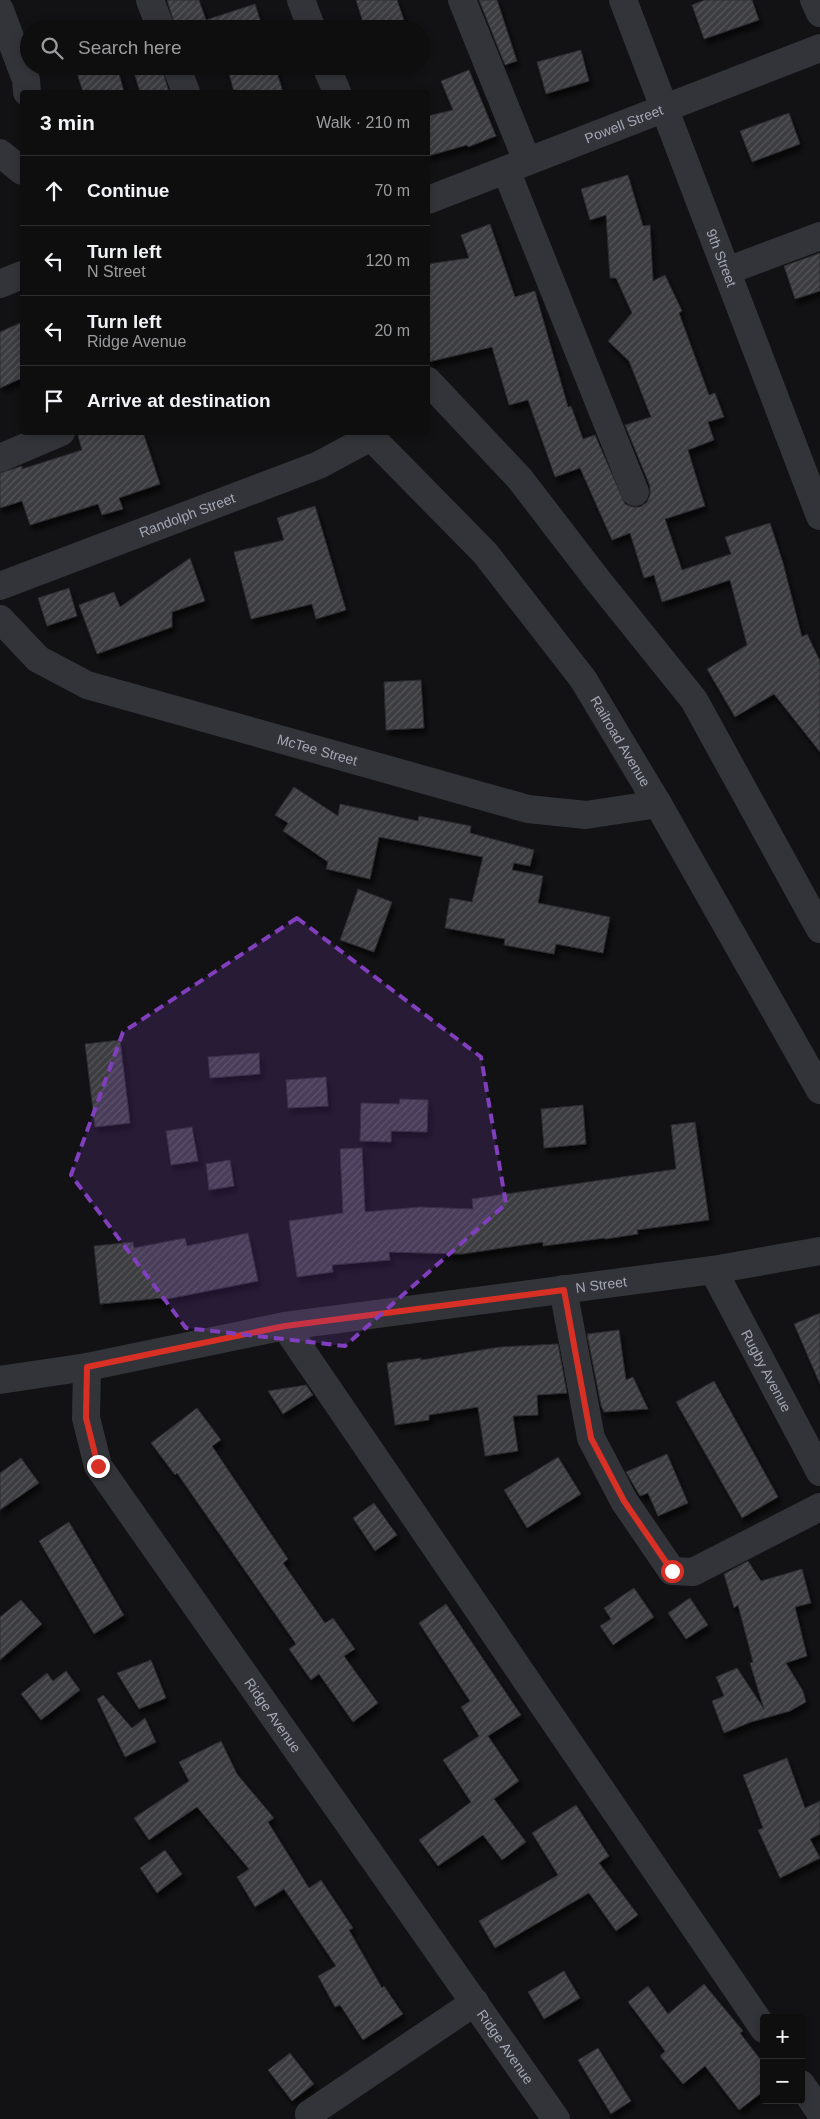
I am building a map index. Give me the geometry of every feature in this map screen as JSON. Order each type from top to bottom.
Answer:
[{"type":"street","points":[[150,0],[158,20]]},
{"type":"street","points":[[301,0],[309,20]]},
{"type":"street","points":[[462,0],[516,165],[635,492]]},
{"type":"street","name":"9th Street","points":[[623,0],[820,516]]},
{"type":"street","points":[[814,0],[820,13]]},
{"type":"street","points":[[0,10],[20,64]]},
{"type":"street","name":"Powell Street","points":[[430,199],[820,48]]},
{"type":"street","points":[[24,75],[27,90]]},
{"type":"street","points":[[179,75],[185,90]]},
{"type":"street","points":[[329,75],[335,90]]},
{"type":"street","points":[[727,272],[820,236]]},
{"type":"street","points":[[0,284],[20,276]]},
{"type":"street","points":[[430,383],[520,479],[596,578],[694,700],[820,929]]},
{"type":"street","points":[[0,458],[54,435]]},
{"type":"street","name":"Randolph Street","points":[[0,586],[319,465],[369,435]]},
{"type":"street","name":"Railroad Avenue","points":[[369,435],[485,553],[583,679],[658,804],[820,1090]]},
{"type":"street","name":"McTee Street","points":[[0,618],[38,659],[86,685],[528,809],[586,815],[658,804]]},
{"type":"street","name":"N Street","points":[[87,1367],[285,1326],[713,1270],[820,1251]]},
{"type":"street","name":"Rugby Avenue","points":[[713,1270],[820,1472]]},
{"type":"street","points":[[564,1290],[591,1438],[624,1501],[672,1571],[693,1572],[820,1507]]},
{"type":"street","points":[[285,1326],[760,2023]]},
{"type":"street","points":[[0,1380],[87,1367]]},
{"type":"street","name":"Ridge Avenue","points":[[87,1367],[86,1418],[98,1466],[556,2119]]},
{"type":"street","points":[[309,2114],[475,2002]]},
{"type":"street","points":[[805,2090],[820,2112]]},
{"type":"highlighted area","points":[[297,918],[481,1057],[506,1204],[345,1346],[186,1328],[71,1175],[123,1032]]},
{"type":"building","points":[[167,0],[199,0],[206,20],[173,20]]},
{"type":"building","points":[[356,0],[397,0],[404,20],[362,20]]},
{"type":"building","points":[[479,0],[497,0],[517,61],[505,65]]},
{"type":"building","points":[[705,0],[752,0],[759,20],[704,39],[692,5]]},
{"type":"building","points":[[255,4],[260,20],[206,20]]},
{"type":"building","points":[[581,50],[589,81],[546,94],[537,62]]},
{"type":"building","points":[[469,70],[496,136],[468,147],[467,145],[430,155],[430,116],[453,110],[441,81]]},
{"type":"building","points":[[78,75],[119,75],[123,90],[82,90]]},
{"type":"building","points":[[135,75],[164,75],[168,90],[139,90]]},
{"type":"building","points":[[229,75],[278,75],[282,90],[233,90]]},
{"type":"building","points":[[789,113],[800,144],[752,162],[740,131]]},
{"type":"building","points":[[628,175],[643,226],[650,225],[653,281],[665,275],[682,311],[679,313],[709,395],[715,393],[724,417],[708,422],[714,440],[688,450],[705,506],[665,519],[682,570],[731,554],[725,537],[770,523],[783,563],[802,637],[807,634],[820,661],[820,752],[774,694],[735,717],[707,669],[747,645],[730,580],[662,602],[654,575],[644,578],[630,533],[612,540],[580,468],[555,477],[528,400],[509,405],[492,347],[430,362],[430,264],[469,258],[461,235],[490,224],[515,297],[535,291],[568,407],[571,406],[583,439],[595,435],[625,504],[640,507],[647,502],[650,495],[650,486],[625,425],[651,417],[629,361],[608,341],[632,313],[616,278],[610,278],[606,215],[590,220],[581,189]]},
{"type":"building","points":[[820,253],[820,291],[795,299],[784,266]]},
{"type":"building","points":[[20,323],[20,379],[0,388],[0,332]]},
{"type":"building","points":[[78,435],[144,435],[160,484],[119,498],[123,509],[102,515],[98,504],[30,525],[22,501],[0,508],[0,473],[22,466],[22,469],[82,450]]},
{"type":"building","points":[[315,506],[346,610],[316,619],[312,604],[251,619],[234,552],[284,540],[277,518]]},
{"type":"building","points":[[190,558],[205,601],[172,612],[172,627],[97,654],[79,605],[114,592],[120,607]]},
{"type":"building","points":[[69,588],[77,616],[47,626],[38,598]]},
{"type":"building","points":[[421,680],[424,728],[386,730],[384,682]]},
{"type":"building","points":[[294,787],[338,816],[340,804],[418,821],[419,816],[471,826],[470,833],[534,850],[530,866],[514,863],[512,870],[543,876],[538,903],[610,917],[603,953],[556,944],[554,954],[504,945],[505,939],[445,928],[450,898],[472,902],[483,857],[379,837],[370,879],[326,869],[328,862],[283,831],[288,823],[275,815]]},
{"type":"building","points":[[358,889],[392,902],[374,952],[340,940]]},
{"type":"building","points":[[120,1040],[130,1123],[95,1127],[85,1044]]},
{"type":"building","points":[[259,1053],[260,1074],[210,1078],[208,1057]]},
{"type":"building","points":[[326,1077],[328,1106],[288,1108],[286,1080]]},
{"type":"building","points":[[400,1099],[428,1100],[427,1132],[391,1131],[391,1142],[360,1141],[361,1103],[399,1104]]},
{"type":"building","points":[[583,1105],[586,1144],[544,1148],[541,1109]]},
{"type":"building","points":[[695,1122],[709,1220],[637,1230],[638,1234],[543,1246],[543,1242],[462,1254],[389,1252],[390,1260],[332,1265],[333,1272],[297,1277],[289,1221],[343,1213],[340,1149],[362,1148],[365,1212],[420,1207],[473,1209],[472,1199],[676,1169],[671,1125]]},
{"type":"building","points":[[192,1127],[198,1161],[171,1165],[166,1131]]},
{"type":"building","points":[[230,1160],[234,1186],[209,1190],[206,1164]]},
{"type":"building","points":[[248,1233],[258,1281],[162,1300],[162,1298],[100,1304],[94,1246],[133,1242],[134,1248],[185,1238],[187,1246]]},
{"type":"building","points":[[820,1313],[820,1384],[794,1324]]},
{"type":"building","points":[[619,1330],[626,1380],[633,1377],[648,1409],[604,1412],[601,1405],[587,1334]]},
{"type":"building","points":[[558,1344],[567,1393],[537,1395],[538,1415],[513,1416],[518,1451],[485,1456],[478,1407],[429,1415],[429,1420],[395,1425],[387,1363],[421,1358],[421,1360],[500,1347]]},
{"type":"building","points":[[714,1381],[778,1497],[742,1518],[676,1402]]},
{"type":"building","points":[[306,1385],[313,1395],[283,1414],[268,1391]]},
{"type":"building","points":[[197,1408],[221,1440],[212,1446],[288,1559],[283,1563],[325,1623],[333,1618],[355,1649],[344,1656],[378,1703],[353,1722],[319,1674],[311,1680],[289,1649],[296,1644],[177,1473],[175,1475],[151,1443]]},
{"type":"building","points":[[667,1454],[688,1503],[658,1516],[648,1493],[640,1496],[626,1472]]},
{"type":"building","points":[[558,1457],[581,1494],[527,1528],[504,1490]]},
{"type":"building","points":[[21,1458],[39,1483],[0,1510],[0,1473]]},
{"type":"building","points":[[374,1503],[397,1535],[375,1551],[353,1518]]},
{"type":"building","points":[[69,1522],[124,1615],[94,1634],[39,1541]]},
{"type":"building","points":[[748,1561],[761,1581],[802,1569],[811,1603],[795,1607],[807,1656],[786,1663],[803,1691],[806,1702],[790,1711],[751,1722],[724,1733],[712,1701],[724,1696],[716,1677],[737,1668],[764,1709],[750,1663],[753,1662],[738,1605],[734,1608],[724,1574]]},
{"type":"building","points":[[634,1588],[654,1617],[613,1645],[600,1626],[611,1619],[604,1608]]},
{"type":"building","points":[[690,1598],[708,1625],[686,1639],[668,1613]]},
{"type":"building","points":[[21,1600],[42,1624],[0,1660],[0,1617]]},
{"type":"building","points":[[446,1604],[521,1715],[488,1736],[519,1781],[494,1799],[526,1842],[502,1860],[483,1835],[438,1866],[419,1840],[471,1802],[443,1760],[479,1736],[461,1707],[470,1701],[419,1623]]},
{"type":"building","points":[[151,1660],[166,1698],[139,1709],[117,1673]]},
{"type":"building","points":[[66,1671],[80,1690],[41,1720],[21,1694],[47,1673],[53,1681]]},
{"type":"building","points":[[103,1695],[132,1728],[145,1718],[156,1742],[125,1757],[97,1699]]},
{"type":"building","points":[[221,1741],[237,1774],[274,1818],[268,1822],[309,1888],[321,1880],[353,1928],[349,1930],[382,1988],[384,1986],[403,2014],[363,2040],[340,2005],[335,2007],[318,1976],[336,1966],[284,1889],[255,1907],[237,1877],[249,1869],[197,1807],[149,1840],[134,1818],[189,1781],[179,1762]]},
{"type":"building","points":[[787,1758],[805,1808],[820,1801],[820,1834],[810,1839],[820,1858],[780,1878],[758,1830],[763,1828],[743,1775]]},
{"type":"building","points":[[576,1805],[609,1856],[599,1863],[638,1915],[616,1931],[589,1893],[495,1948],[479,1921],[558,1875],[532,1833]]},
{"type":"building","points":[[165,1850],[182,1874],[157,1893],[140,1868]]},
{"type":"building","points":[[564,1971],[580,1998],[544,2019],[528,1992]]},
{"type":"building","points":[[704,1984],[743,2031],[740,2033],[760,2059],[760,2094],[739,2110],[705,2066],[683,2084],[660,2056],[665,2051],[628,2002],[648,1986],[668,2014]]},
{"type":"building","points":[[598,2048],[631,2101],[611,2114],[578,2060]]},
{"type":"building","points":[[290,2053],[314,2084],[292,2101],[268,2070]]},
{"type":"route","points":[[98,1466],[86,1418],[87,1367],[285,1326],[564,1290],[591,1438],[624,1501],[672,1571]]}]
